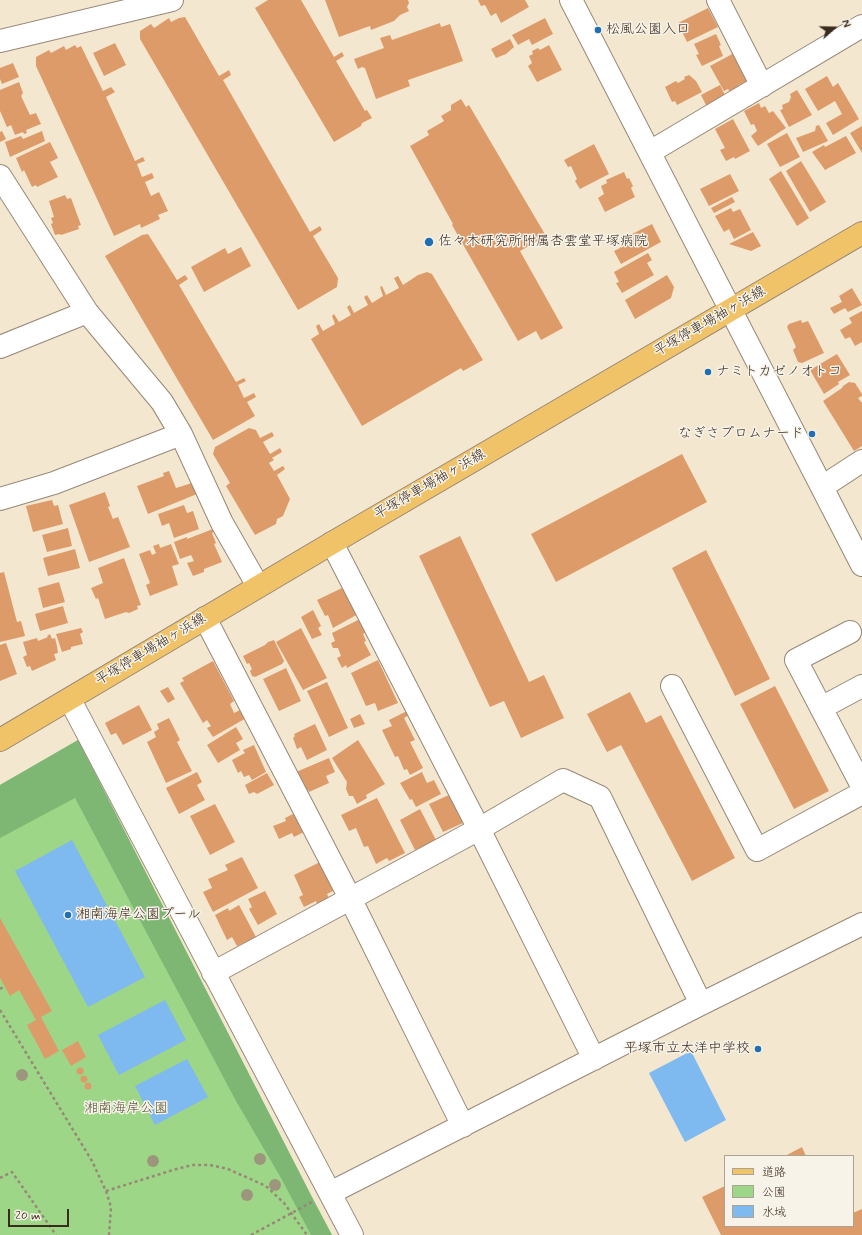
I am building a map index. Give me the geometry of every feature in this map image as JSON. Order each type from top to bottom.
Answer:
[{"type":"main road","name":"平塚停車場袖ヶ浜線","points":[[0,740],[70,700],[332,542],[862,233]]},
{"type":"street","points":[[0,41],[129,5],[172,0]]},
{"type":"street","points":[[571,0],[862,565]]},
{"type":"street","points":[[718,0],[762,86]]},
{"type":"street","points":[[650,152],[862,26]]},
{"type":"street","points":[[0,176],[87,312],[162,402],[181,434],[222,523],[258,586]]},
{"type":"street","points":[[0,347],[87,312]]},
{"type":"street","points":[[0,499],[54,483],[181,434]]},
{"type":"street","points":[[822,487],[862,461]]},
{"type":"street","points":[[332,542],[479,829],[594,1059]]},
{"type":"street","points":[[205,618],[350,898],[463,1126]]},
{"type":"street","points":[[850,632],[796,660],[821,708],[854,750],[862,786]]},
{"type":"street","points":[[672,686],[757,850],[862,794]]},
{"type":"street","points":[[821,708],[862,686]]},
{"type":"street","points":[[70,700],[352,1235]]},
{"type":"street","points":[[213,973],[479,829],[563,780],[600,797],[702,1004]]},
{"type":"street","points":[[330,1193],[862,924]]},
{"type":"path","points":[[0,989],[5,986]]},
{"type":"path","points":[[0,1010],[92,1161],[106,1190],[111,1207],[109,1235]]},
{"type":"path","points":[[106,1190],[173,1170],[192,1166],[210,1165],[228,1169],[266,1186],[284,1203],[307,1235]]},
{"type":"path","points":[[0,1178],[12,1172],[56,1235]]},
{"type":"path","points":[[251,1235],[330,1193]]},
{"type":"green space","name":"湘南海岸公園","points":[[78,740],[332,1235],[0,1235],[0,785]]},
{"type":"green space","points":[[78,740],[332,1235],[311,1235],[281,1178],[236,1101],[75,798],[0,838],[0,785]]},
{"type":"water","points":[[72,840],[145,977],[88,1007],[15,871]]},
{"type":"water","points":[[165,1000],[186,1040],[119,1075],[98,1035]]},
{"type":"water","points":[[691,1051],[726,1120],[685,1142],[649,1073]]},
{"type":"water","points":[[187,1059],[208,1097],[155,1125],[135,1086]]},
{"type":"building","points":[[268,0],[301,0],[334,57],[342,52],[344,56],[336,61],[365,111],[367,110],[372,118],[334,142],[255,8]]},
{"type":"building","points":[[325,0],[408,0],[409,3],[407,7],[409,11],[400,15],[394,21],[371,30],[370,26],[339,37]]},
{"type":"building","points":[[478,0],[525,0],[529,7],[501,23],[496,13],[491,16],[485,5],[481,6]]},
{"type":"building","points":[[708,8],[718,27],[687,42],[678,23]]},
{"type":"building","points":[[185,17],[219,76],[229,70],[231,75],[223,80],[310,232],[320,226],[322,230],[313,236],[338,278],[337,287],[298,310],[140,39],[140,31],[151,24],[154,28],[169,18],[171,22]]},
{"type":"building","points":[[545,18],[553,34],[532,45],[529,39],[518,45],[512,35]]},
{"type":"building","points":[[440,23],[441,27],[450,24],[463,61],[408,80],[410,86],[376,99],[365,68],[362,67],[358,69],[354,59],[384,48],[380,38],[390,35],[392,40]]},
{"type":"building","points":[[716,34],[721,45],[719,46],[723,56],[702,66],[696,55],[699,54],[694,44]]},
{"type":"building","points":[[510,39],[514,47],[506,54],[496,58],[491,49]]},
{"type":"building","points":[[115,43],[126,65],[104,76],[93,53]]},
{"type":"building","points":[[75,45],[77,48],[81,46],[103,91],[111,87],[115,92],[106,97],[135,161],[143,157],[145,161],[137,164],[142,177],[152,173],[154,178],[145,182],[151,196],[159,192],[168,211],[158,215],[160,219],[141,228],[140,224],[114,236],[36,66],[36,57],[49,50],[51,53],[64,46],[66,50]]},
{"type":"building","points":[[549,45],[562,70],[537,82],[528,66],[532,63],[529,56],[533,54],[532,51],[538,48],[540,50]]},
{"type":"building","points":[[736,52],[751,79],[739,85],[741,88],[731,94],[728,89],[724,91],[710,66]]},
{"type":"building","points":[[13,63],[19,77],[2,84],[0,79],[0,68]]},
{"type":"building","points":[[689,75],[696,81],[702,92],[677,105],[675,101],[672,102],[665,87],[676,81],[678,83],[685,79],[684,77]]},
{"type":"building","points":[[827,76],[833,87],[838,83],[859,119],[833,135],[826,123],[842,114],[835,101],[818,111],[805,89]]},
{"type":"building","points":[[19,82],[23,93],[21,96],[30,115],[36,113],[41,124],[26,130],[27,133],[24,134],[23,132],[15,135],[11,125],[7,127],[0,111],[0,90]]},
{"type":"building","points":[[720,85],[726,97],[707,107],[701,95]]},
{"type":"building","points":[[797,90],[812,115],[789,127],[780,110],[783,109],[782,105],[789,102],[791,97],[790,94]]},
{"type":"building","points":[[461,99],[466,107],[469,105],[546,236],[520,251],[563,328],[541,340],[536,331],[518,341],[452,225],[453,224],[410,146],[429,135],[427,131],[444,121],[441,116],[451,110],[451,105]]},
{"type":"building","points":[[759,103],[761,108],[765,106],[769,113],[773,111],[786,128],[758,146],[751,136],[757,131],[754,124],[751,125],[744,111]]},
{"type":"building","points":[[733,119],[750,151],[735,159],[734,157],[726,161],[720,150],[725,148],[715,129]]},
{"type":"building","points":[[819,125],[828,141],[803,152],[796,138],[815,131],[816,126]]},
{"type":"building","points":[[862,126],[862,153],[850,133]]},
{"type":"building","points":[[2,131],[6,139],[0,142],[0,132]]},
{"type":"building","points":[[42,131],[45,141],[10,157],[5,142],[21,136],[23,139]]},
{"type":"building","points":[[787,133],[800,157],[780,167],[767,144]]},
{"type":"building","points":[[846,136],[856,153],[825,170],[812,152],[824,145],[825,147]]},
{"type":"building","points":[[50,142],[58,158],[50,162],[58,177],[37,187],[36,185],[32,187],[24,170],[22,172],[16,158]]},
{"type":"building","points":[[594,144],[609,174],[580,189],[575,181],[577,179],[571,166],[568,167],[564,160]]},
{"type":"building","points":[[801,161],[826,202],[810,212],[786,171]]},
{"type":"building","points":[[781,171],[809,218],[797,226],[769,179]]},
{"type":"building","points":[[624,172],[627,179],[629,178],[633,186],[631,188],[635,197],[605,212],[598,198],[604,194],[601,186],[607,183],[606,180]]},
{"type":"building","points":[[730,174],[739,191],[709,206],[700,189]]},
{"type":"building","points":[[65,195],[67,199],[71,198],[81,225],[78,226],[79,229],[61,235],[55,235],[51,224],[53,223],[51,218],[54,217],[49,201]]},
{"type":"building","points":[[732,197],[735,202],[714,213],[711,208]]},
{"type":"building","points":[[731,208],[733,212],[740,209],[751,230],[734,239],[729,229],[724,232],[715,216]]},
{"type":"building","points":[[652,224],[661,242],[621,264],[614,251],[620,248],[620,244],[629,241],[628,236]]},
{"type":"building","points":[[753,232],[761,246],[751,251],[729,244]]},
{"type":"building","points":[[148,234],[177,280],[185,275],[188,279],[179,285],[236,382],[244,378],[246,381],[238,385],[244,398],[254,393],[256,397],[247,402],[255,416],[213,440],[105,256],[142,235]]},
{"type":"building","points":[[241,247],[251,266],[204,292],[191,267],[225,248],[228,254]]},
{"type":"building","points":[[648,253],[652,260],[647,263],[654,275],[622,293],[616,283],[619,282],[614,272]]},
{"type":"building","points":[[427,272],[432,274],[483,360],[463,371],[461,368],[362,426],[311,339],[319,334],[316,326],[319,324],[323,331],[335,324],[332,316],[334,314],[339,322],[351,315],[347,307],[350,305],[354,313],[368,305],[364,297],[367,295],[372,303],[383,296],[380,287],[382,286],[386,295],[399,288],[394,278],[398,276],[403,285],[418,275]]},
{"type":"building","points":[[667,275],[674,287],[671,298],[635,319],[625,300]]},
{"type":"building","points":[[852,288],[862,305],[848,312],[845,308],[834,314],[830,308],[842,302],[839,296]]},
{"type":"building","points":[[862,311],[862,342],[855,346],[850,337],[845,339],[840,330],[852,323],[849,318]]},
{"type":"building","points":[[801,320],[802,323],[808,321],[824,353],[802,363],[798,362],[793,350],[796,347],[787,327],[789,324]]},
{"type":"building","points":[[837,354],[850,375],[838,382],[839,384],[824,394],[810,370]]},
{"type":"building","points":[[849,382],[855,383],[862,394],[862,396],[858,398],[862,403],[862,446],[854,451],[823,401]]},
{"type":"building","points":[[249,428],[256,430],[260,438],[272,432],[274,436],[263,442],[270,454],[280,448],[282,452],[272,458],[274,460],[269,463],[274,471],[283,466],[285,469],[277,475],[290,499],[283,516],[277,519],[276,524],[255,535],[226,486],[230,483],[213,454],[215,447]]},
{"type":"building","points":[[682,454],[707,502],[556,582],[531,534]]},
{"type":"building","points":[[169,471],[176,488],[192,483],[197,494],[148,514],[137,486],[164,476],[163,473]]},
{"type":"building","points":[[105,492],[110,506],[108,507],[113,519],[118,517],[130,547],[89,562],[69,505]]},
{"type":"building","points":[[52,500],[54,506],[58,505],[63,524],[33,532],[26,506]]},
{"type":"building","points":[[184,505],[187,513],[193,511],[199,529],[174,538],[169,523],[162,526],[158,514]]},
{"type":"building","points":[[68,528],[72,546],[47,552],[42,535]]},
{"type":"building","points":[[213,529],[214,532],[212,533],[216,543],[214,544],[222,562],[204,569],[204,572],[193,576],[187,563],[194,561],[191,555],[180,559],[174,542],[187,537],[187,539]]},
{"type":"building","points":[[460,536],[529,682],[544,675],[564,718],[521,738],[504,701],[490,707],[419,556]]},
{"type":"building","points":[[159,544],[160,548],[171,544],[179,564],[172,566],[178,585],[150,596],[146,585],[150,583],[139,554],[150,550],[152,555],[156,553],[153,546]]},
{"type":"building","points":[[75,549],[80,568],[48,576],[43,558]]},
{"type":"building","points":[[706,550],[770,679],[735,696],[672,568]]},
{"type":"building","points":[[124,558],[141,605],[137,606],[138,609],[129,613],[126,612],[105,619],[98,598],[96,599],[91,588],[103,583],[98,568]]},
{"type":"building","points":[[4,572],[17,622],[21,621],[25,636],[0,642],[0,573]]},
{"type":"building","points":[[59,582],[65,602],[43,608],[38,588]]},
{"type":"building","points":[[344,587],[358,614],[333,628],[328,615],[325,616],[317,600]]},
{"type":"building","points":[[63,606],[68,623],[40,631],[35,614]]},
{"type":"building","points":[[313,610],[321,626],[318,628],[322,635],[312,639],[301,617]]},
{"type":"building","points":[[360,619],[367,632],[363,634],[366,641],[364,642],[371,655],[347,668],[346,665],[342,668],[337,658],[341,656],[338,648],[333,648],[331,643],[335,641],[332,633]]},
{"type":"building","points":[[81,628],[83,632],[80,634],[83,644],[71,647],[71,649],[62,652],[56,634]]},
{"type":"building","points":[[301,628],[327,678],[303,690],[276,642]]},
{"type":"building","points":[[50,634],[52,639],[55,638],[57,646],[58,653],[54,654],[56,660],[32,671],[30,666],[27,667],[23,657],[27,655],[23,642],[37,638],[38,641],[48,637],[47,636]]},
{"type":"building","points":[[274,640],[284,661],[282,664],[255,677],[252,676],[250,671],[252,669],[249,663],[247,664],[243,656]]},
{"type":"building","points":[[6,643],[17,674],[0,681],[0,645]]},
{"type":"building","points":[[378,660],[398,703],[378,711],[375,703],[366,706],[351,673]]},
{"type":"building","points":[[213,661],[234,701],[230,704],[234,713],[244,708],[248,717],[213,737],[207,728],[211,726],[207,720],[203,723],[180,683],[184,681],[182,678]]},
{"type":"building","points":[[286,668],[301,701],[279,711],[263,679]]},
{"type":"building","points":[[327,682],[348,728],[329,737],[307,691]]},
{"type":"building","points":[[775,686],[829,791],[794,809],[740,704]]},
{"type":"building","points":[[168,687],[175,699],[168,703],[160,691]]},
{"type":"building","points":[[630,692],[646,723],[661,715],[735,858],[692,881],[621,745],[607,752],[587,714]]},
{"type":"building","points":[[139,705],[152,730],[123,745],[116,733],[111,735],[105,723]]},
{"type":"building","points":[[407,711],[409,715],[404,718],[415,740],[410,742],[423,768],[410,775],[407,769],[404,770],[398,756],[395,757],[382,730],[392,726],[389,720]]},
{"type":"building","points":[[360,714],[365,724],[354,728],[350,719]]},
{"type":"building","points":[[169,718],[180,740],[177,742],[192,771],[166,783],[147,742],[156,737],[154,732],[159,729],[157,724]]},
{"type":"building","points":[[315,724],[327,750],[307,760],[301,747],[297,749],[293,738],[295,736],[294,734]]},
{"type":"building","points":[[236,727],[243,739],[236,743],[240,750],[218,763],[207,745]]},
{"type":"building","points":[[358,740],[385,784],[366,795],[367,798],[357,804],[353,796],[349,796],[346,789],[347,782],[332,758]]},
{"type":"building","points":[[254,745],[266,772],[252,780],[249,775],[244,777],[241,771],[238,773],[232,760],[245,753],[243,750]]},
{"type":"building","points":[[329,758],[335,772],[326,776],[329,783],[309,792],[308,790],[304,791],[296,772]]},
{"type":"building","points":[[197,772],[202,782],[197,785],[205,800],[179,814],[166,788]]},
{"type":"building","points":[[422,772],[427,783],[434,780],[441,794],[416,807],[400,783]]},
{"type":"building","points":[[267,773],[274,785],[257,794],[254,792],[249,794],[245,785]]},
{"type":"building","points":[[449,795],[463,823],[443,832],[429,804]]},
{"type":"building","points":[[377,798],[405,853],[389,861],[387,858],[376,864],[368,846],[364,847],[356,828],[349,831],[341,815]]},
{"type":"building","points":[[215,804],[235,842],[210,855],[190,816]]},
{"type":"building","points":[[420,809],[436,840],[415,850],[400,820]]},
{"type":"building","points":[[295,813],[304,832],[294,837],[292,833],[279,839],[273,826],[286,821],[285,818]]},
{"type":"building","points":[[242,857],[258,888],[213,912],[203,892],[212,888],[208,879],[228,870],[225,865]]},
{"type":"building","points":[[320,862],[337,889],[327,894],[329,898],[317,904],[316,901],[304,907],[299,897],[303,895],[294,875]]},
{"type":"building","points":[[265,891],[277,914],[258,925],[249,909],[252,907],[248,899]]},
{"type":"building","points":[[239,905],[256,937],[237,946],[232,937],[227,940],[215,915],[228,908],[229,911]]},
{"type":"building","points":[[0,918],[52,1011],[41,1017],[59,1051],[45,1059],[27,1025],[36,1020],[19,990],[10,996],[0,978]]},
{"type":"building","points":[[78,1041],[86,1057],[71,1066],[62,1050]]},
{"type":"building","points":[[80,1067],[83,1068],[83,1074],[80,1075],[77,1074],[76,1071],[77,1068]]},
{"type":"building","points":[[84,1075],[87,1076],[87,1082],[84,1083],[81,1082],[80,1079],[81,1076]]},
{"type":"building","points":[[88,1082],[91,1083],[91,1089],[88,1090],[85,1089],[84,1086],[85,1083]]},
{"type":"building","points":[[802,1147],[806,1155],[787,1155]]},
{"type":"building","points":[[724,1186],[724,1227],[854,1227],[854,1213],[862,1209],[862,1235],[721,1235],[702,1197]]},
{"type":"place","name":"松風公園入口","points":[[598,30]]},
{"type":"place","name":"佐々木研究所附属杏雲堂平塚病院","points":[[429,242]]},
{"type":"place","name":"ナミトカゼノオトコ","points":[[708,372]]},
{"type":"place","name":"なぎさプロムナード","points":[[812,434]]},
{"type":"place","name":"湘南海岸公園プール","points":[[68,915]]},
{"type":"place","name":"平塚市立太洋中学校","points":[[758,1049]]}]
